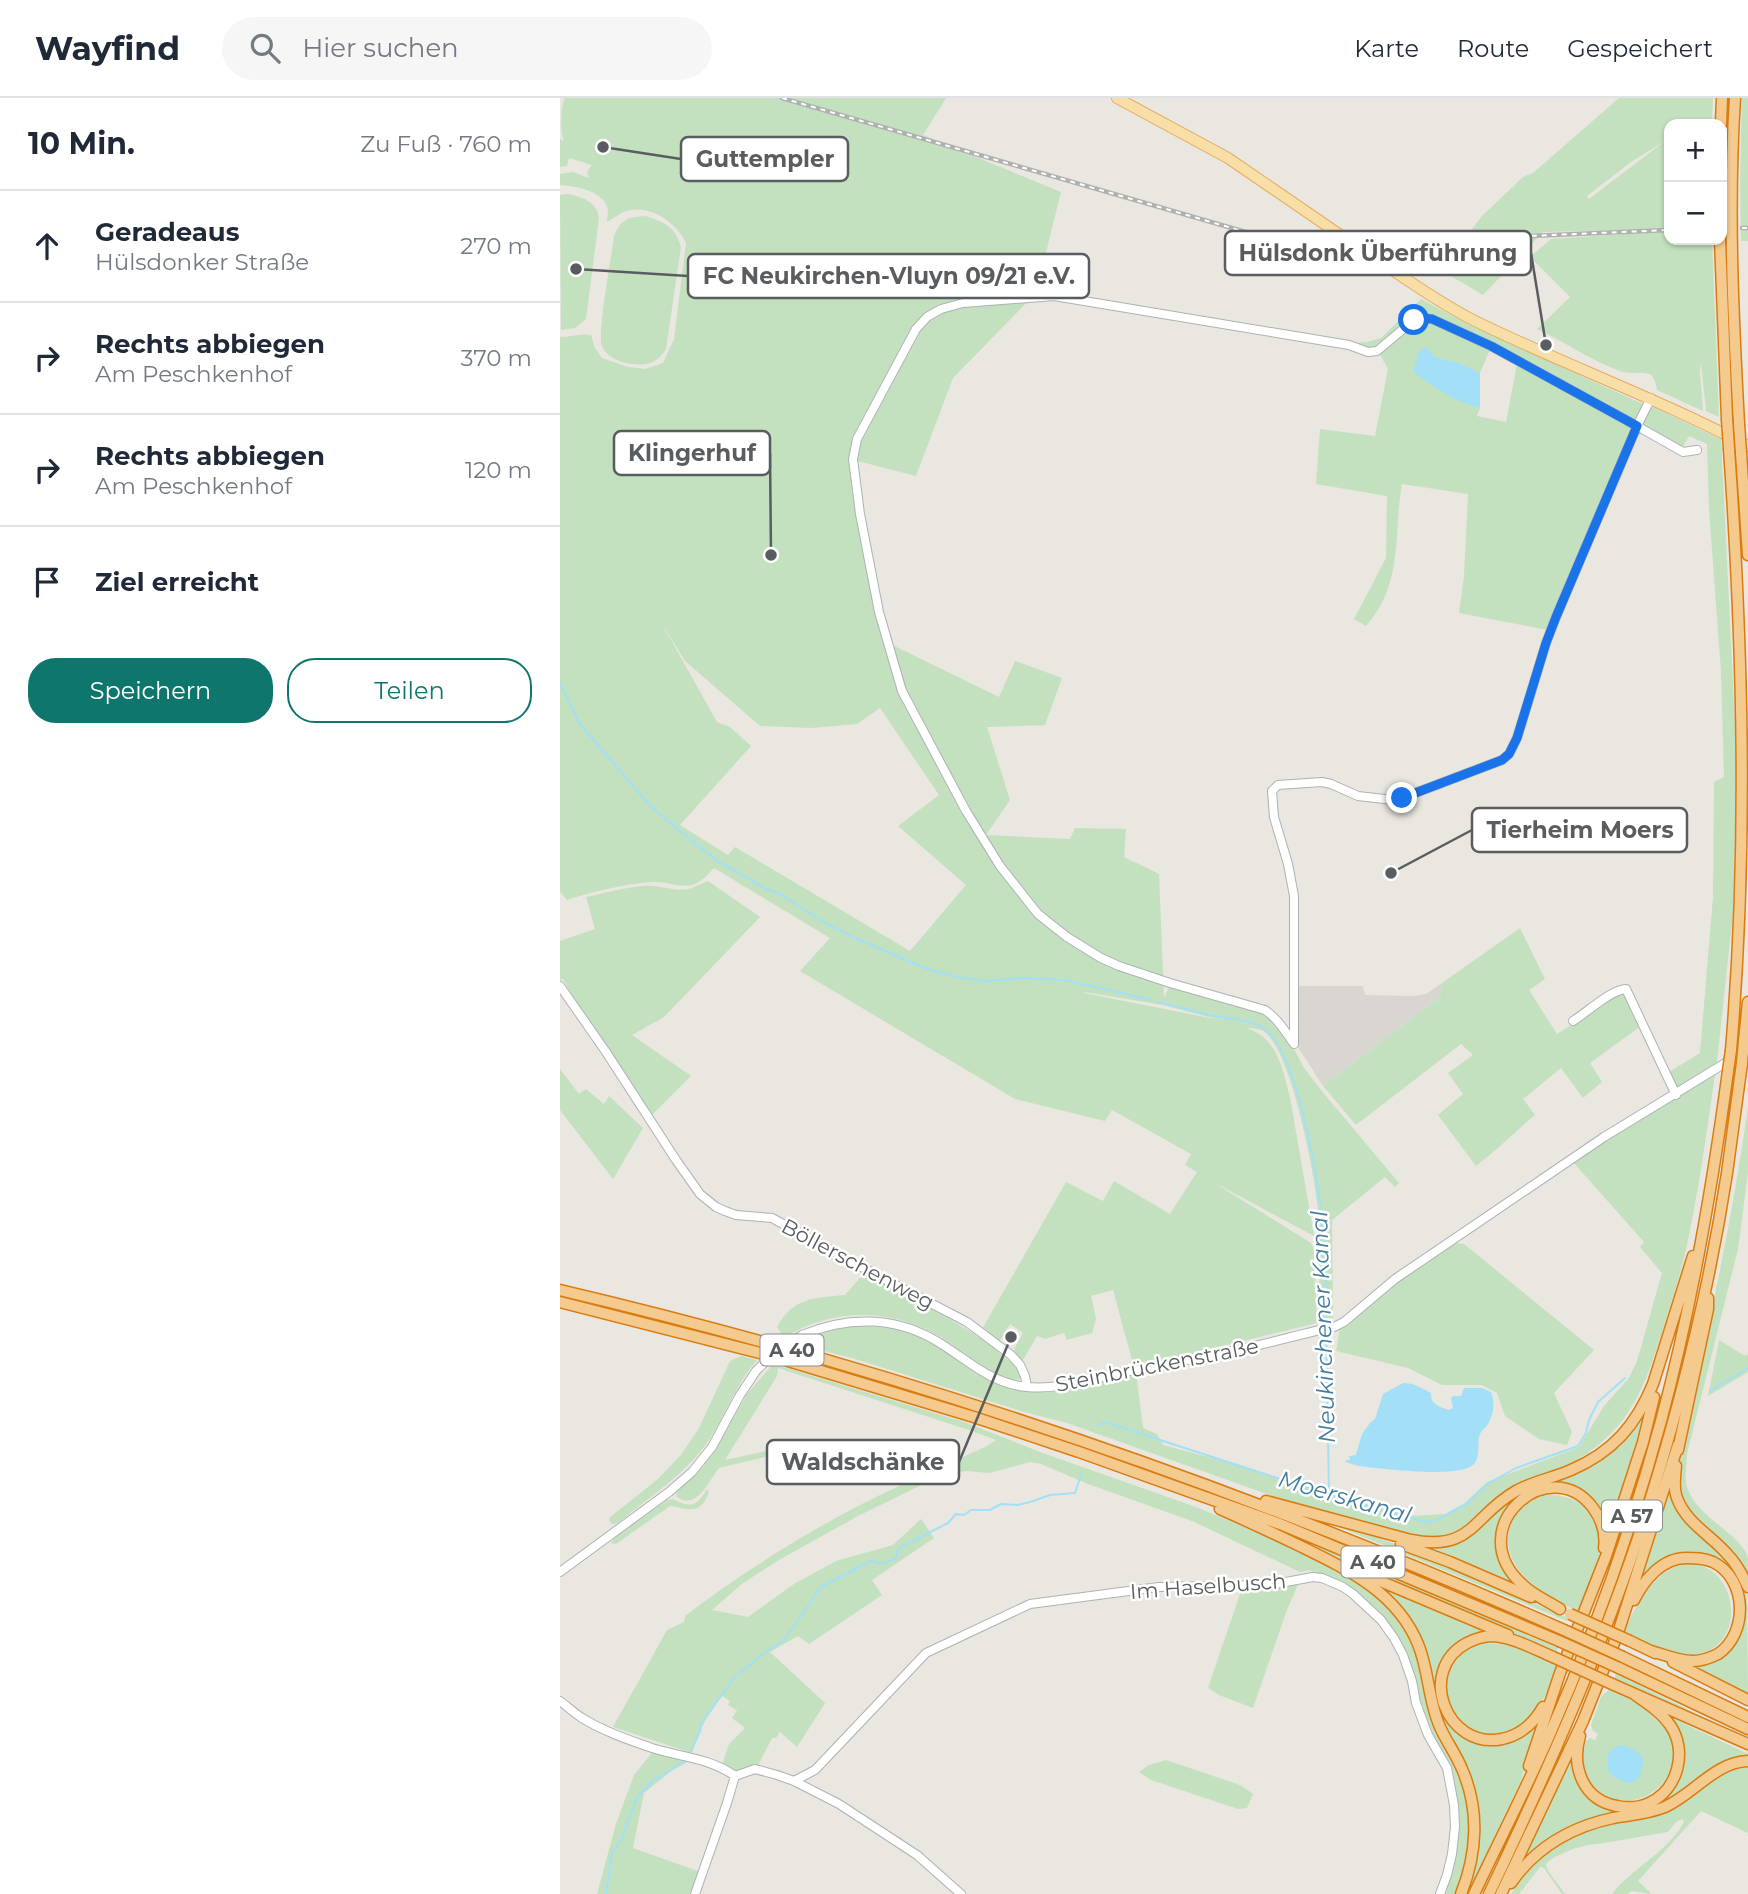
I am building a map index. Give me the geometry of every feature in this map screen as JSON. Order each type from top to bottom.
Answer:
[{"type":"highway","points":[[1721,119],[1722,98]]},
{"type":"highway","points":[[1735,98],[1732,244],[1739,424],[1745,449],[1748,555]]},
{"type":"highway","name":"A 57","points":[[1474,1894],[1549,1736],[1576,1671],[1626,1534],[1661,1422],[1697,1270],[1728,1071],[1737,993],[1744,881],[1745,801],[1740,630],[1727,419],[1720,245]]},
{"type":"highway","name":"A 57","points":[[1489,1894],[1598,1650],[1672,1426],[1708,1274],[1727,1175],[1746,1046],[1748,1002]]},
{"type":"highway","points":[[1507,1824],[1560,1673],[1606,1556],[1639,1454],[1709,1192]]},
{"type":"highway","points":[[1503,1894],[1583,1721],[1623,1621],[1678,1444],[1708,1309],[1708,1274]]},
{"type":"highway","name":"A 40","points":[[560,1290],[748,1338],[918,1387],[1223,1490],[1379,1551],[1562,1636],[1748,1717]]},
{"type":"highway","name":"A 40","points":[[560,1302],[768,1355],[974,1417],[1280,1524],[1562,1636]]},
{"type":"highway","points":[[1223,1490],[1411,1540],[1430,1544],[1453,1540],[1467,1532],[1514,1493],[1570,1470],[1610,1448],[1627,1431],[1645,1404],[1667,1343]]},
{"type":"highway","points":[[1678,1444],[1674,1481],[1681,1506],[1696,1525],[1729,1556],[1748,1587]]},
{"type":"highway","points":[[1184,1489],[1207,1503],[1324,1558],[1494,1629],[1748,1745]]},
{"type":"highway","points":[[1565,1612],[1524,1586],[1505,1561],[1501,1533],[1512,1508],[1522,1499],[1544,1489],[1569,1490],[1588,1502],[1600,1518],[1605,1544],[1589,1599]]},
{"type":"highway","points":[[1312,1513],[1450,1562],[1630,1641],[1748,1700]]},
{"type":"highway","points":[[1324,1558],[1362,1579],[1389,1600],[1410,1627],[1418,1643],[1426,1665],[1439,1725],[1463,1771],[1475,1814],[1471,1868],[1461,1894]]},
{"type":"highway","points":[[1623,1621],[1650,1575],[1681,1558],[1698,1558],[1712,1562],[1733,1578],[1739,1586],[1744,1602],[1744,1618],[1740,1632],[1732,1643],[1710,1658],[1695,1661],[1677,1660],[1651,1651]]},
{"type":"highway","points":[[1538,1650],[1506,1638],[1490,1636],[1476,1638],[1459,1647],[1443,1670],[1440,1686],[1441,1700],[1452,1720],[1461,1729],[1481,1739],[1494,1740],[1513,1736],[1533,1723],[1560,1673]]},
{"type":"highway","name":"A 40","points":[[1621,1662],[1748,1729]]},
{"type":"highway","points":[[1583,1721],[1576,1758],[1577,1770],[1589,1791],[1610,1805],[1636,1807],[1649,1803],[1665,1791],[1674,1777],[1678,1766],[1679,1746],[1669,1724],[1634,1694]]},
{"type":"highway","points":[[1503,1894],[1539,1852],[1569,1832],[1593,1823],[1663,1808],[1719,1769],[1740,1761],[1748,1761]]},
{"type":"main road","points":[[1117,98],[1228,158],[1415,285],[1472,319],[1572,366],[1651,398],[1745,449]]},
{"type":"street","points":[[1651,398],[1637,426],[1556,617],[1517,738],[1509,754],[1502,760],[1393,800],[1358,796],[1327,783],[1278,785],[1272,790],[1274,817],[1294,896],[1294,1044],[1283,1027],[1265,1010],[1119,966],[1084,948],[1038,914],[1000,866],[966,811],[902,691],[879,612],[860,514],[853,459],[857,439],[916,329],[927,317],[941,309],[963,303],[1054,296],[1349,345],[1372,353],[1414,320],[1432,319],[1491,346],[1637,426],[1683,452],[1697,450]]},
{"type":"street","name":"Böllerschenweg","points":[[560,986],[700,1194],[716,1207],[736,1215],[772,1218],[967,1322],[1011,1355],[1020,1365],[1027,1387]]},
{"type":"street","points":[[1573,1021],[1622,988],[1626,989],[1676,1095]]},
{"type":"street","name":"Steinbrückenstraße","points":[[560,1572],[692,1472],[712,1447],[756,1371],[772,1355],[802,1335],[829,1325],[852,1321],[893,1324],[942,1344],[994,1379],[1040,1388],[1247,1348],[1334,1327],[1344,1322],[1395,1279],[1604,1137],[1676,1095],[1746,1046]]},
{"type":"street","name":"Im Haselbusch","points":[[794,1781],[815,1770],[926,1653],[1030,1604],[1159,1587],[1269,1585],[1313,1577],[1322,1578],[1353,1594],[1381,1620],[1394,1638],[1412,1681],[1416,1703],[1428,1735],[1447,1768],[1455,1828],[1450,1865],[1440,1894]]},
{"type":"street","points":[[560,1701],[582,1718],[612,1733],[654,1749],[723,1768],[735,1776]]},
{"type":"street","points":[[735,1776],[755,1769],[794,1781],[839,1804],[917,1855],[961,1894]]},
{"type":"street","points":[[695,1894],[735,1776]]},
{"type":"shaded area","points":[[1442,983],[1440,997],[1323,1086],[1296,1044],[1296,986],[1363,986],[1365,995],[1412,996],[1426,994]]},
{"type":"green space","points":[[565,98],[946,98],[923,135],[1061,192],[1036,293],[953,378],[916,476],[854,460],[884,641],[999,697],[1015,661],[1062,678],[1045,725],[987,727],[1010,800],[986,835],[1070,839],[1075,828],[1126,829],[1124,857],[1159,874],[1164,998],[1170,985],[1264,1011],[1278,1024],[1304,1068],[1321,1090],[1399,1183],[1395,1187],[1385,1177],[1332,1220],[1333,1318],[1321,1321],[1319,1219],[1301,1119],[1284,1063],[1274,1043],[1263,1031],[1248,1028],[1273,1048],[1283,1072],[1290,1097],[1314,1236],[1213,1182],[1311,1243],[1314,1249],[1317,1323],[1186,1355],[1133,1364],[1113,1290],[1091,1296],[1096,1319],[1092,1333],[1067,1340],[1064,1333],[1045,1339],[1037,1336],[1020,1365],[1011,1355],[1023,1333],[1010,1324],[998,1344],[981,1331],[1066,1182],[1103,1201],[1114,1181],[1170,1214],[1197,1172],[1185,1165],[1191,1154],[1112,1110],[1105,1121],[1015,1099],[800,971],[830,938],[714,868],[702,880],[692,885],[644,883],[610,888],[567,900],[560,892],[560,337],[591,335],[602,358],[628,367],[645,369],[663,363],[674,339],[686,243],[675,227],[659,215],[650,211],[631,210],[607,222],[608,210],[601,198],[581,188],[560,185],[560,174],[573,172],[589,178],[587,172],[592,165],[569,158],[567,166],[560,167],[560,139],[564,141],[561,120]],"holes":[[[661,622],[685,661],[760,726],[811,728],[857,724],[880,708],[939,795],[898,826],[966,885],[910,951],[735,847],[728,855],[680,825],[751,746],[730,727],[717,722]],[[1084,993],[1163,1005],[1220,1020]]]},
{"type":"green space","points":[[1619,98],[1713,98],[1712,119],[1664,119],[1664,142],[1631,162],[1587,196],[1589,199],[1664,142],[1664,229],[1543,232],[1483,295],[1444,272],[1442,268],[1482,216],[1523,177],[1533,173]]},
{"type":"green space","points":[[1742,98],[1748,98],[1748,241],[1741,241]]},
{"type":"green space","points":[[568,194],[588,201],[598,212],[599,218],[586,319],[575,328],[561,330],[560,195]]},
{"type":"green space","points":[[646,216],[668,226],[676,234],[681,247],[666,349],[649,364],[639,364],[619,361],[607,354],[602,346],[601,326],[614,236],[626,220]]},
{"type":"green space","points":[[1664,231],[1664,245],[1712,245],[1719,417],[1706,411],[1701,363],[1703,411],[1657,390],[1651,375],[1624,372],[1609,367],[1537,329],[1570,297],[1530,257],[1551,239]]},
{"type":"green space","points":[[1421,299],[1469,325],[1645,405],[1548,630],[1459,613],[1464,576],[1468,494],[1402,484],[1395,558],[1386,593],[1366,626],[1354,619],[1386,558],[1387,496],[1316,484],[1320,429],[1375,436],[1388,369],[1379,353],[1350,343],[1381,338]],"holes":[[[1491,347],[1518,359],[1506,422],[1477,416],[1480,408],[1480,373]]]},
{"type":"green space","points":[[1651,407],[1721,439],[1737,765],[1733,913],[1717,1062],[1677,1087],[1669,1072],[1700,1053],[1713,897],[1714,782],[1724,777],[1721,672],[1707,444],[1689,436],[1682,448],[1643,426],[1646,411]]},
{"type":"green space","points":[[708,881],[760,917],[664,1017],[632,1035],[691,1076],[650,1117],[563,979],[560,981],[560,941],[595,929],[586,897],[642,886],[686,889]]},
{"type":"green space","points":[[1520,928],[1545,979],[1529,990],[1557,1034],[1624,991],[1641,1026],[1590,1063],[1602,1082],[1583,1098],[1561,1068],[1523,1099],[1535,1115],[1476,1166],[1438,1115],[1463,1094],[1448,1073],[1473,1055],[1461,1044],[1356,1125],[1323,1086],[1440,997],[1442,983]]},
{"type":"green space","points":[[560,1069],[579,1094],[586,1089],[604,1104],[609,1096],[643,1128],[613,1179],[560,1110]]},
{"type":"green space","points":[[1715,1075],[1698,1190],[1684,1258],[1655,1352],[1636,1400],[1616,1428],[1589,1453],[1565,1466],[1515,1485],[1452,1533],[1421,1538],[1329,1514],[1067,1423],[852,1358],[800,1345],[830,1331],[846,1327],[880,1325],[896,1328],[928,1340],[992,1380],[1021,1390],[1038,1391],[1136,1372],[1143,1428],[1157,1434],[1163,1445],[1231,1463],[1353,1502],[1412,1516],[1445,1514],[1465,1503],[1487,1482],[1579,1447],[1604,1406],[1629,1378],[1637,1361],[1662,1273],[1640,1247],[1644,1242],[1573,1162],[1609,1137]]},
{"type":"green space","points":[[1748,1106],[1748,1172],[1738,1249],[1687,1454],[1686,1475],[1687,1487],[1699,1508],[1744,1549],[1748,1558],[1748,1574],[1733,1551],[1693,1513],[1683,1494],[1679,1472],[1727,1231]]},
{"type":"green space","points":[[1454,1243],[1464,1244],[1594,1350],[1554,1393],[1572,1432],[1567,1445],[1539,1439],[1505,1416],[1497,1393],[1482,1385],[1442,1385],[1408,1368],[1336,1351],[1340,1328],[1397,1281]]},
{"type":"green space","points":[[868,1269],[945,1310],[933,1310],[1015,1363],[1021,1375],[1019,1380],[992,1373],[933,1333],[891,1318],[847,1316],[804,1327],[784,1338],[777,1327],[790,1310],[806,1301],[845,1295]]},
{"type":"green space","points":[[1719,1340],[1745,1356],[1748,1354],[1748,1372],[1708,1396]]},
{"type":"green space","points":[[741,1356],[757,1360],[742,1380],[698,1455],[665,1486],[618,1523],[610,1522],[609,1518],[658,1479],[681,1455],[699,1428],[730,1361]]},
{"type":"green space","points":[[773,1364],[964,1422],[1196,1507],[1292,1547],[1371,1591],[1388,1607],[1409,1638],[1417,1657],[1429,1714],[1464,1790],[1469,1812],[1468,1853],[1456,1894],[1443,1894],[1452,1866],[1454,1788],[1432,1739],[1389,1626],[1323,1575],[1309,1570],[1300,1572],[1192,1521],[1088,1484],[1041,1464],[1030,1462],[990,1473],[952,1473],[915,1488],[779,1560],[743,1583],[712,1610],[748,1617],[794,1584],[836,1561],[893,1545],[921,1519],[934,1538],[872,1580],[882,1595],[809,1644],[798,1636],[770,1652],[825,1703],[797,1747],[780,1732],[776,1738],[772,1738],[758,1766],[739,1773],[722,1765],[729,1744],[745,1728],[732,1718],[737,1710],[728,1705],[730,1701],[722,1696],[708,1716],[692,1753],[613,1727],[667,1630],[684,1622],[685,1616],[755,1566],[830,1521],[996,1440],[778,1368],[777,1376],[725,1460],[821,1439],[823,1443],[719,1468],[695,1498],[683,1500],[676,1496],[677,1490],[703,1467],[747,1394]]},
{"type":"green space","points":[[1646,1410],[1608,1535],[1580,1493],[1531,1491],[1500,1531],[1518,1586],[1424,1547],[1442,1545],[1509,1499],[1572,1472]]},
{"type":"green space","points":[[1672,1486],[1678,1507],[1727,1557],[1747,1592],[1748,1693],[1690,1665],[1727,1652],[1738,1640],[1746,1609],[1743,1590],[1735,1576],[1681,1555],[1640,1583]]},
{"type":"green space","points":[[707,1489],[709,1492],[706,1500],[698,1508],[670,1506],[616,1544],[611,1543],[614,1538],[667,1500],[693,1504]]},
{"type":"green space","points":[[1545,1495],[1558,1495],[1580,1503],[1588,1510],[1598,1529],[1598,1561],[1580,1612],[1540,1590],[1518,1569],[1511,1556],[1508,1542],[1515,1515],[1523,1506]]},
{"type":"green space","points":[[1325,1521],[1361,1531],[1439,1561],[1568,1618],[1567,1621]]},
{"type":"green space","points":[[1292,1537],[1371,1568],[1558,1648],[1555,1653]]},
{"type":"green space","points":[[1688,1563],[1708,1568],[1722,1581],[1729,1598],[1731,1616],[1726,1633],[1715,1647],[1697,1654],[1672,1653],[1632,1637],[1624,1631],[1641,1599],[1656,1580],[1665,1572]]},
{"type":"green space","points":[[1299,1582],[1253,1708],[1208,1688],[1242,1588]]},
{"type":"green space","points":[[1378,1586],[1489,1633],[1450,1655],[1443,1712],[1481,1741],[1535,1726],[1533,1729],[1537,1731],[1521,1780],[1470,1889],[1468,1888],[1475,1872],[1472,1870],[1477,1813],[1441,1723],[1429,1664]]},
{"type":"green space","points":[[1485,1643],[1514,1647],[1560,1665],[1537,1709],[1526,1721],[1504,1734],[1484,1734],[1466,1725],[1454,1710],[1448,1691],[1450,1672],[1461,1655]]},
{"type":"green space","points":[[1616,1674],[1748,1739],[1614,1680]]},
{"type":"green space","points":[[1610,1689],[1651,1714],[1663,1726],[1673,1743],[1674,1760],[1668,1776],[1657,1789],[1643,1797],[1627,1801],[1610,1797],[1594,1786],[1584,1771],[1583,1753],[1586,1741],[1590,1738],[1595,1740],[1598,1734],[1593,1731],[1591,1725],[1601,1697]]},
{"type":"green space","points":[[1666,1715],[1748,1754],[1748,1757],[1671,1801],[1600,1819],[1521,1865],[1572,1756],[1573,1764],[1597,1801],[1642,1807],[1680,1772]]},
{"type":"green space","points":[[654,1750],[689,1758],[686,1763],[671,1771],[644,1793],[633,1848],[703,1873],[695,1894],[597,1894],[616,1824],[634,1775]]},
{"type":"green space","points":[[1166,1760],[1240,1785],[1253,1794],[1247,1808],[1238,1809],[1151,1780],[1139,1772],[1149,1765]]},
{"type":"green space","points":[[1748,1764],[1748,1833],[1701,1811],[1638,1881],[1652,1894],[1632,1891],[1627,1894],[1612,1894],[1620,1884],[1669,1843],[1684,1822],[1683,1819],[1676,1822],[1668,1832],[1586,1845],[1555,1857],[1546,1864],[1564,1894],[1544,1868],[1540,1867],[1519,1894],[1511,1894],[1540,1859],[1563,1842],[1590,1830],[1669,1811],[1687,1801],[1717,1777]]},
{"type":"water","points":[[1427,347],[1434,357],[1459,363],[1480,373],[1480,408],[1453,398],[1413,372],[1419,351]]},
{"type":"water","points":[[1403,1383],[1431,1393],[1434,1403],[1449,1410],[1453,1408],[1451,1398],[1461,1396],[1464,1388],[1482,1388],[1491,1392],[1493,1411],[1488,1424],[1481,1431],[1475,1463],[1455,1471],[1439,1472],[1358,1466],[1346,1462],[1350,1460],[1349,1456],[1356,1455],[1362,1434],[1375,1419],[1383,1394]]},
{"type":"water","points":[[1620,1745],[1634,1750],[1644,1761],[1638,1778],[1630,1783],[1618,1779],[1608,1771],[1609,1755]]},
{"type":"waterway","name":"Neukirchener Kanal","points":[[560,683],[579,723],[651,807],[717,861],[764,888],[780,894],[827,924],[927,969],[957,977],[984,981],[1023,978],[1065,980],[1151,1000]]},
{"type":"waterway","name":"Neukirchener Kanal","points":[[1157,1002],[1250,1022],[1262,1027],[1275,1040],[1297,1092],[1313,1159],[1324,1239],[1326,1325]]},
{"type":"waterway","name":"Neukirchener Kanal","points":[[1326,1331],[1329,1493]]},
{"type":"waterway","name":"Moerskanal","points":[[1710,1391],[1748,1368]]},
{"type":"waterway","name":"Moerskanal","points":[[1099,1425],[1105,1422],[1329,1495],[1433,1522],[1465,1505],[1489,1483],[1516,1468],[1578,1446],[1598,1402],[1625,1378]]},
{"type":"waterway","name":"Moerskanal","points":[[691,1751],[701,1724],[734,1678],[784,1640],[821,1587],[871,1561],[882,1564],[895,1559],[899,1548],[948,1523],[956,1514],[964,1515],[971,1510],[990,1510],[1001,1504],[1018,1505],[1050,1495],[1075,1493],[1082,1472]]},
{"type":"waterway","name":"Moerskanal","points":[[606,1894],[612,1853],[621,1841],[637,1797],[655,1779],[687,1759]]},
{"type":"railway","points":[[782,98],[1256,235],[1293,242],[1340,244],[1664,230]]},
{"type":"railway","points":[[1742,228],[1748,228]]},
{"type":"place","name":"Guttempler","points":[[603,147]]},
{"type":"place","name":"FC Neukirchen-Vluyn 09/21 e.V.","points":[[576,269]]},
{"type":"place","name":"Hülsdonk Überführung","points":[[1546,345]]},
{"type":"place","name":"Klingerhuf","points":[[771,555]]},
{"type":"place","name":"Tierheim Moers","points":[[1391,873]]},
{"type":"place","name":"Waldschänke","points":[[1011,1337]]},
{"type":"route","points":[[1402,798],[1502,760],[1509,754],[1517,738],[1556,617],[1637,426],[1491,346],[1432,319],[1414,320]]}]
